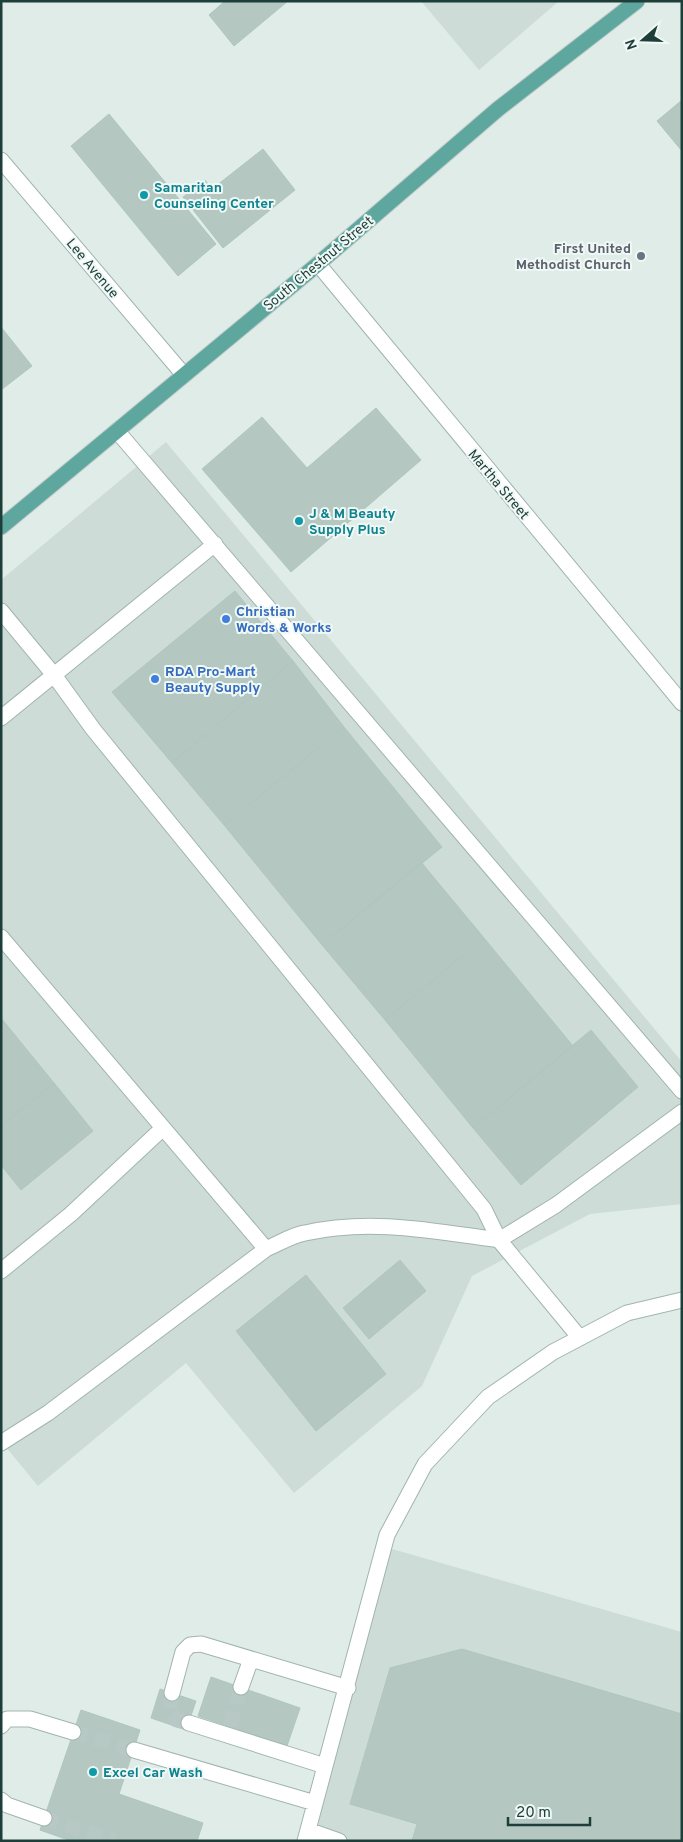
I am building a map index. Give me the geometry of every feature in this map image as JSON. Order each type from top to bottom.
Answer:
[{"type":"main road","name":"South Chestnut Street","points":[[1,527],[318,264],[498,109],[637,1]]},
{"type":"street","name":"Lee Avenue","points":[[1,160],[184,375]]},
{"type":"street","name":"Martha Street","points":[[318,264],[682,703]]},
{"type":"street","points":[[117,431],[682,1091]]},
{"type":"street","points":[[1,718],[215,544]]},
{"type":"street","points":[[1,611],[54,675],[93,729],[484,1209],[499,1240],[580,1338]]},
{"type":"street","points":[[1,937],[266,1249]]},
{"type":"street","points":[[1,1443],[48,1413],[266,1249],[303,1233],[339,1227],[397,1226],[499,1240],[556,1205],[682,1112]]},
{"type":"street","points":[[1,1271],[71,1214],[163,1128]]},
{"type":"street","points":[[339,1841],[307,1835],[348,1688],[387,1535],[425,1464],[488,1397],[553,1352],[627,1314],[682,1300]]},
{"type":"street","points":[[172,1693],[183,1652],[190,1645],[201,1644],[348,1688]]},
{"type":"street","points":[[242,1687],[251,1659]]},
{"type":"street","points":[[1,1726],[7,1718],[30,1719],[73,1732]]},
{"type":"street","points":[[189,1723],[229,1731],[325,1766]]},
{"type":"street","points":[[134,1750],[315,1803]]},
{"type":"street","points":[[1,1800],[6,1805],[44,1818]]},
{"type":"shaded area","points":[[421,1],[559,1],[479,70]]},
{"type":"shaded area","points":[[166,442],[682,1062],[682,1204],[590,1214],[472,1276],[422,1386],[294,1493],[186,1363],[38,1486],[1,1441],[1,580]]},
{"type":"shaded area","points":[[378,1545],[682,1632],[682,1841],[297,1841]]},
{"type":"building","points":[[225,1],[288,1],[234,46],[209,15]]},
{"type":"building","points":[[682,100],[682,151],[657,121]]},
{"type":"building","name":"Samaritan Counseling Center","points":[[109,114],[216,244],[178,276],[71,146]]},
{"type":"building","points":[[263,149],[295,190],[223,248],[183,197],[205,180],[212,189]]},
{"type":"building","points":[[1,327],[32,366],[1,390]]},
{"type":"building","name":"J & M Beauty Supply Plus","points":[[376,408],[421,460],[291,572],[202,469],[262,417],[307,468]]},
{"type":"building","points":[[235,591],[293,661],[172,763],[112,692]]},
{"type":"building","points":[[293,661],[344,727],[224,825],[172,763]]},
{"type":"building","points":[[344,727],[442,847],[322,945],[224,825]]},
{"type":"building","points":[[421,862],[484,938],[385,1020],[322,945]]},
{"type":"building","points":[[484,938],[573,1046],[473,1128],[385,1020]]},
{"type":"building","points":[[1,1018],[54,1083],[1,1126]]},
{"type":"building","points":[[591,1030],[638,1087],[521,1185],[473,1128]]},
{"type":"building","points":[[54,1083],[93,1131],[21,1190],[1,1165],[1,1126]]},
{"type":"building","points":[[400,1260],[426,1291],[369,1339],[343,1308]]},
{"type":"building","points":[[306,1275],[386,1374],[316,1431],[236,1331]]},
{"type":"building","points":[[462,1649],[682,1714],[682,1841],[412,1841],[417,1824],[350,1804],[390,1668]]},
{"type":"building","points":[[211,1677],[300,1708],[287,1746],[198,1716]]},
{"type":"building","points":[[160,1689],[196,1701],[186,1730],[151,1718]]},
{"type":"building","name":"Excel Car Wash","points":[[81,1710],[140,1730],[119,1794],[203,1823],[197,1841],[71,1841],[40,1830]]},
{"type":"tunnel","points":[[230,1726],[241,1687]]},
{"type":"tunnel","points":[[172,1693],[169,1713],[177,1720],[189,1723]]},
{"type":"tunnel","points":[[73,1732],[134,1750]]},
{"type":"tunnel","points":[[44,1818],[115,1841]]},
{"type":"place","name":"Samaritan Counseling Center","points":[[144,195]]},
{"type":"place","name":"First United Methodist Church","points":[[641,256]]},
{"type":"place","name":"J & M Beauty Supply Plus","points":[[299,521]]},
{"type":"place","name":"Christian Words & Works","points":[[226,619]]},
{"type":"place","name":"RDA Pro-Mart Beauty Supply","points":[[155,679]]},
{"type":"place","name":"Excel Car Wash","points":[[93,1772]]}]
